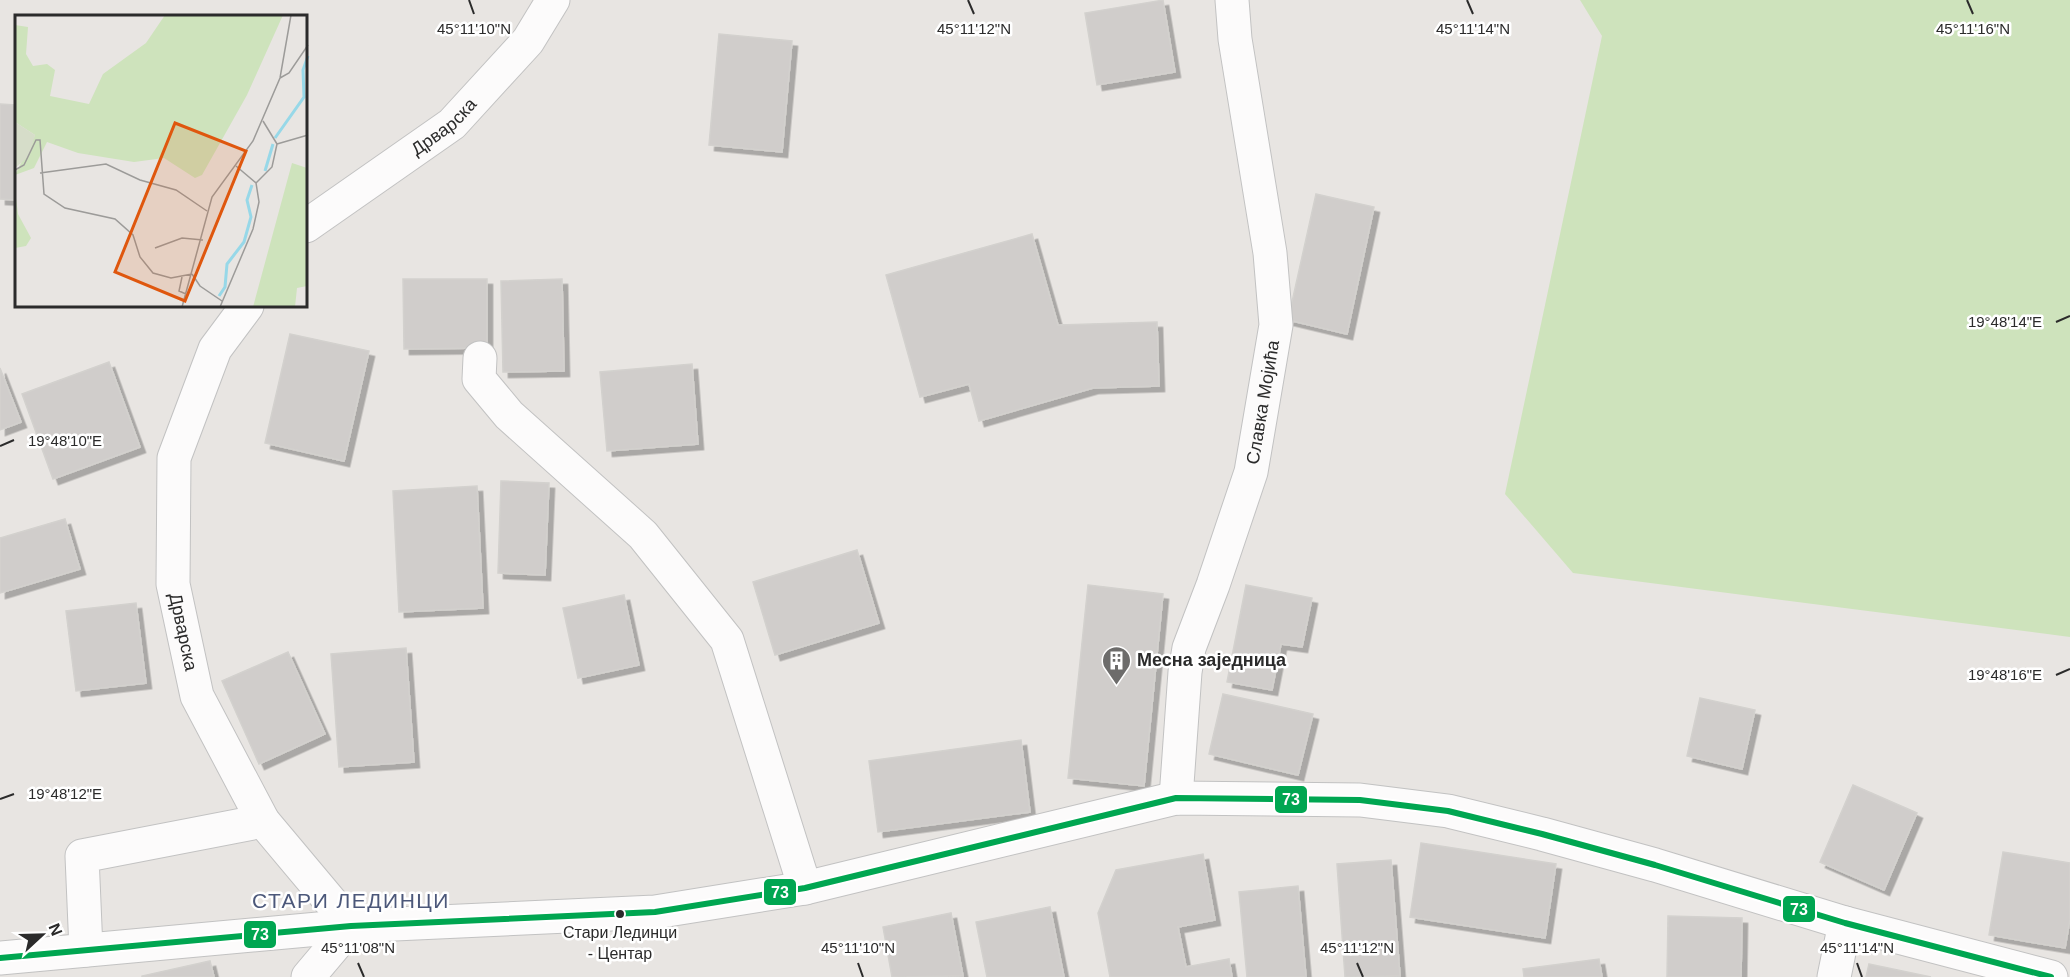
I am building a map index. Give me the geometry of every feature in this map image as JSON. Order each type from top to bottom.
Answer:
[{"type":"street","name":"Дрварска","points":[[308,225],[452,124],[528,41],[553,0]]},
{"type":"street","name":"Славка Мојића","points":[[1176,798],[1185,672],[1189,648],[1251,472],[1276,325],[1270,253],[1235,39],[1232,0]]},
{"type":"street","name":"Дрварска","points":[[245,308],[215,349],[174,458],[173,584],[197,696],[263,821],[351,926]]},
{"type":"street","points":[[480,358],[478,379],[510,415],[643,535],[727,640],[805,888]]},
{"type":"street","points":[[0,958],[351,926],[655,912],[805,888],[1176,798],[1360,800],[1448,812],[1542,834],[1655,865],[1845,923],[2051,977]]},
{"type":"street","points":[[86,950],[82,856],[263,821]]},
{"type":"street","points":[[1834,977],[1845,923]]},
{"type":"street","points":[[308,977],[351,926]]},
{"type":"green space","points":[[1580,0],[2070,0],[2070,637],[1573,573],[1505,494],[1602,36]]},
{"type":"building","points":[[1163,0],[1175,72],[1097,85],[1085,13]]},
{"type":"building","points":[[719,34],[792,41],[782,152],[709,145]]},
{"type":"building","points":[[0,104],[15,105],[15,200],[0,199]]},
{"type":"building","points":[[1316,194],[1374,207],[1347,334],[1288,320]]},
{"type":"building","points":[[1032,234],[1058,325],[1157,322],[1159,386],[1093,388],[979,421],[969,384],[920,397],[886,275]]},
{"type":"building","points":[[403,279],[487,279],[487,348],[404,349]]},
{"type":"building","points":[[562,279],[564,371],[503,372],[501,281]]},
{"type":"building","points":[[290,334],[369,351],[344,461],[265,443]]},
{"type":"building","points":[[109,362],[140,447],[53,479],[22,394]]},
{"type":"building","points":[[692,364],[698,444],[607,451],[600,372]]},
{"type":"building","points":[[0,368],[21,422],[0,430]]},
{"type":"building","points":[[501,481],[549,483],[545,575],[498,573]]},
{"type":"building","points":[[477,486],[483,608],[399,612],[393,491]]},
{"type":"building","points":[[65,519],[80,569],[0,593],[0,538]]},
{"type":"building","points":[[857,550],[879,623],[775,655],[753,582]]},
{"type":"building","name":"Месна заједница","points":[[1088,585],[1163,594],[1144,786],[1068,778]]},
{"type":"building","points":[[1246,585],[1312,598],[1302,647],[1281,644],[1272,690],[1227,682]]},
{"type":"building","points":[[624,595],[639,665],[578,678],[563,608]]},
{"type":"building","points":[[136,603],[146,683],[76,691],[66,611]]},
{"type":"building","points":[[406,648],[414,762],[339,767],[331,654]]},
{"type":"building","points":[[288,652],[325,734],[259,764],[222,681]]},
{"type":"building","points":[[1223,694],[1313,714],[1298,775],[1209,754]]},
{"type":"building","points":[[1700,698],[1755,710],[1742,769],[1687,756]]},
{"type":"building","points":[[1021,740],[1030,812],[878,832],[869,761]]},
{"type":"building","points":[[1853,785],[1917,813],[1884,890],[1820,862]]},
{"type":"building","points":[[1421,843],[1556,864],[1545,938],[1410,917]]},
{"type":"building","points":[[2003,852],[2070,863],[2070,919],[2065,948],[1989,935]]},
{"type":"building","points":[[1203,854],[1215,920],[1178,927],[1186,967],[1229,959],[1232,977],[1110,977],[1098,913],[1116,870]]},
{"type":"building","points":[[1391,860],[1400,976],[1345,977],[1337,864]]},
{"type":"building","points":[[1298,886],[1306,977],[1247,977],[1239,892]]},
{"type":"building","points":[[1050,907],[1064,977],[987,977],[976,922]]},
{"type":"building","points":[[951,913],[963,976],[892,977],[883,927]]},
{"type":"building","points":[[1668,916],[1742,918],[1741,977],[1667,977]]},
{"type":"building","points":[[1599,959],[1602,977],[1524,977],[1523,969]]},
{"type":"building","points":[[210,961],[214,977],[142,977],[142,976]]},
{"type":"building","points":[[1869,964],[1931,977],[1866,977]]},
{"type":"transit line","name":"73","points":[[0,958],[351,926],[655,912],[805,888],[1176,798],[1360,800],[1448,811],[1655,865],[1845,923],[2051,977]]},
{"type":"place","name":"Месна заједница","points":[[1116,686]]},
{"type":"place","name":"Стари Лединци - Центар","points":[[620,914]]},
{"type":"district","name":"СТАРИ ЛЕДИНЦИ","points":[[351,900]]}]
